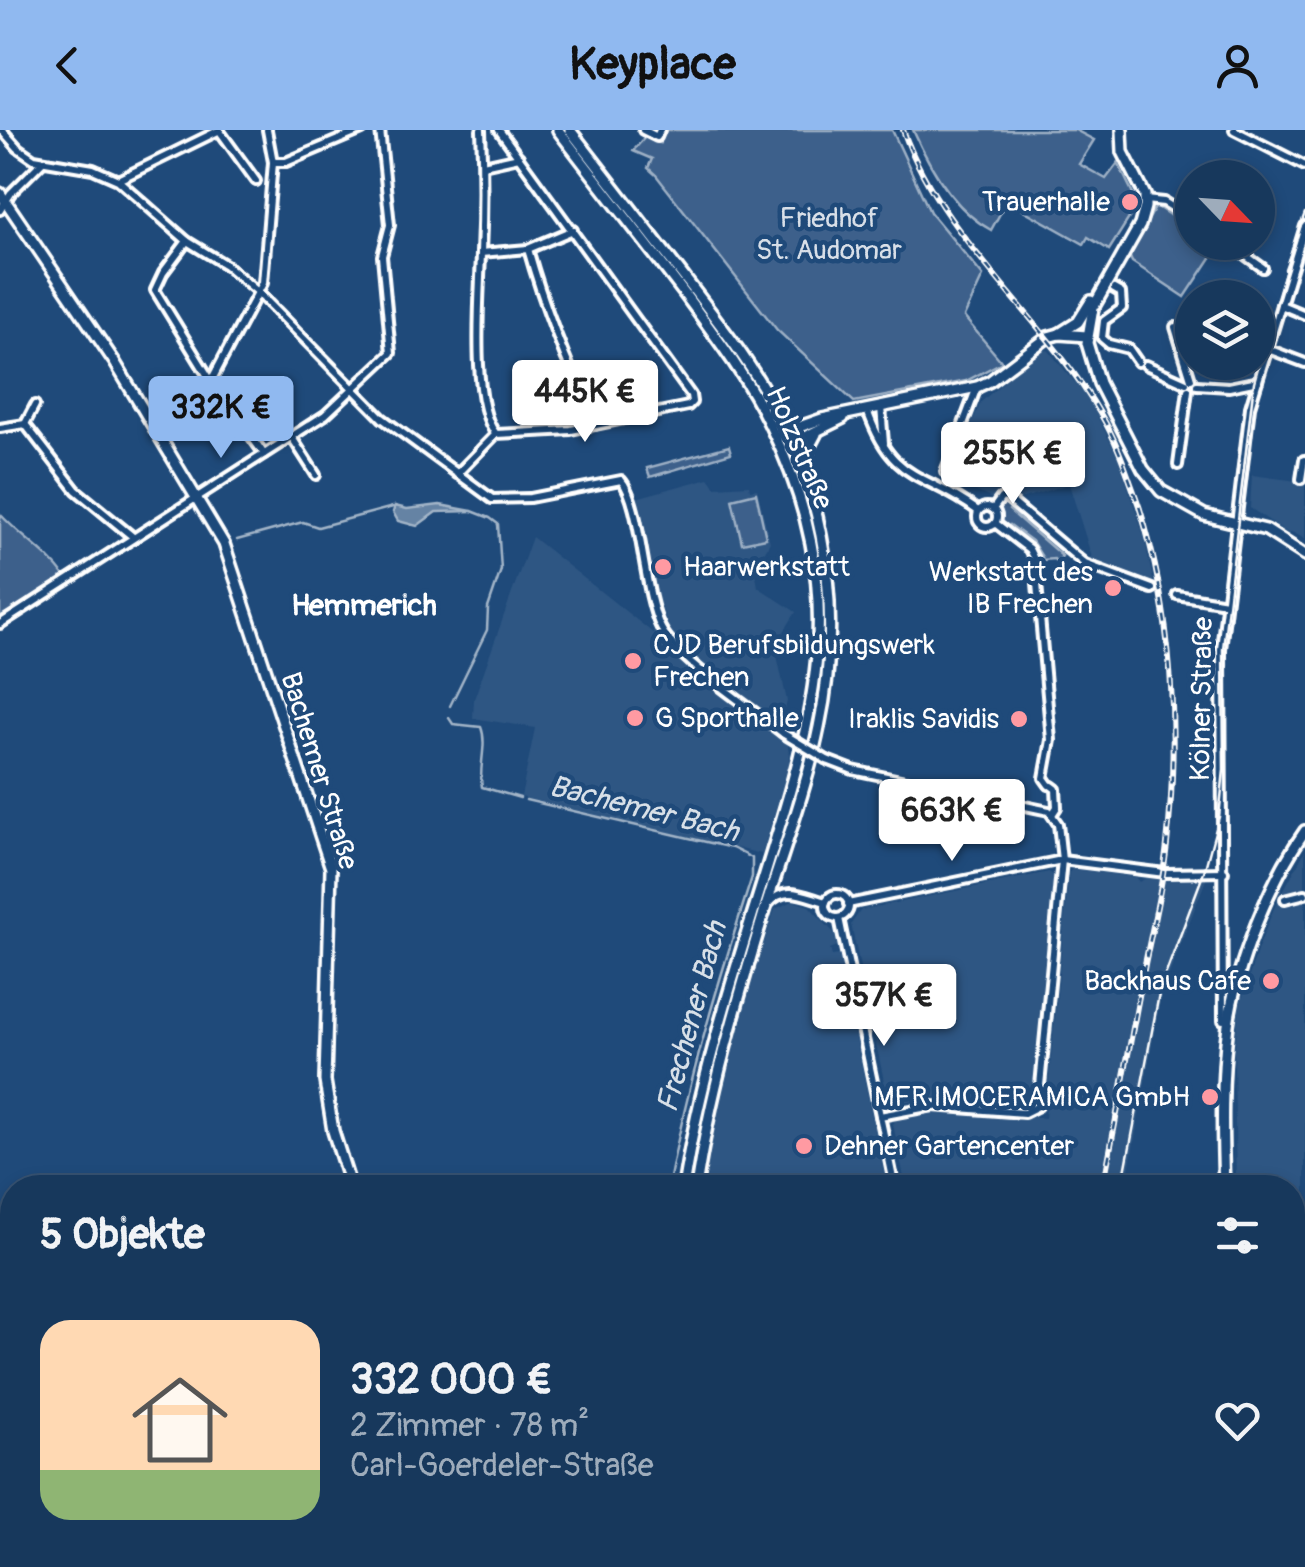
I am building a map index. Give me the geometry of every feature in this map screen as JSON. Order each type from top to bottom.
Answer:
[{"type":"main road","name":"Holzstraße","points":[[558,130],[747,384],[781,449],[810,532],[818,594],[816,687],[793,784],[709,1061],[685,1175]]},
{"type":"main road","name":"Holzstraße","points":[[570,130],[758,378],[810,488],[821,534],[830,646],[820,726],[719,1065],[698,1175]]},
{"type":"main road","points":[[775,436],[881,406],[977,387],[1034,345],[1059,334],[1082,317],[1143,220],[1146,200],[1123,152],[1122,130]]},
{"type":"main road","name":"Bachemer Straße","points":[[2,202],[114,361],[224,544],[331,868],[326,1094],[348,1175]]},
{"type":"main road","points":[[1106,281],[1086,336],[1089,360],[1151,481],[1191,510],[1266,530],[1305,555]]},
{"type":"main road","points":[[1059,334],[1086,336]]},
{"type":"main road","points":[[781,449],[850,414]]},
{"type":"main road","name":"Holzstraße","points":[[810,488],[807,451],[819,431]]},
{"type":"main road","points":[[1224,1175],[1225,1051],[1234,997],[1272,888],[1305,832]]},
{"type":"street","points":[[2,130],[18,148],[42,162],[93,169],[118,180],[186,240],[258,292],[351,390],[395,429],[492,499],[542,496],[613,479],[625,482],[651,603],[668,639],[784,734],[853,770],[1049,812],[1058,824],[1062,860],[1038,1106],[1024,1113],[932,1106],[880,1116]]},
{"type":"street","points":[[118,180],[220,130],[256,181]]},
{"type":"street","points":[[211,381],[264,283],[273,162],[266,130]]},
{"type":"street","points":[[273,162],[286,162],[362,130]]},
{"type":"street","points":[[0,624],[324,414],[392,349],[382,256],[390,225],[380,130]]},
{"type":"street","points":[[481,130],[478,344],[486,417],[496,434]]},
{"type":"street","points":[[457,474],[496,434],[570,430],[688,406],[692,402],[691,395],[500,130]]},
{"type":"street","points":[[643,130],[658,134]]},
{"type":"street","points":[[1234,130],[1305,166]]},
{"type":"street","points":[[483,165],[519,157]]},
{"type":"street","points":[[2,202],[42,162]]},
{"type":"street","points":[[246,165],[256,168]]},
{"type":"street","points":[[1146,200],[1164,202],[1175,209]]},
{"type":"street","name":"Kölner Straße","points":[[1275,325],[1305,226]]},
{"type":"street","points":[[482,254],[528,249],[573,230]]},
{"type":"street","points":[[186,240],[155,290],[211,381],[264,454]]},
{"type":"street","points":[[528,249],[567,366],[595,425]]},
{"type":"street","points":[[1252,260],[1263,268]]},
{"type":"street","points":[[1114,289],[1121,293],[1122,308],[1104,321],[1102,338],[1109,344],[1129,349],[1142,363],[1190,384],[1229,387],[1258,381]]},
{"type":"street","points":[[1281,305],[1305,315]]},
{"type":"street","points":[[1275,352],[1305,363]]},
{"type":"street","points":[[1178,464],[1189,380]]},
{"type":"street","name":"Kölner Straße","points":[[1223,1020],[1221,649],[1250,407],[1258,381]]},
{"type":"street","points":[[945,472],[977,387]]},
{"type":"street","points":[[26,424],[35,405]]},
{"type":"street","points":[[881,406],[883,445]]},
{"type":"street","points":[[866,410],[876,439],[905,472],[978,511]]},
{"type":"street","points":[[0,428],[16,422],[26,424],[76,490],[133,536]]},
{"type":"street","points":[[291,436],[316,475]]},
{"type":"street","points":[[1303,474],[1304,460]]},
{"type":"street","points":[[993,509],[1000,498],[1006,497],[1084,564],[1152,589]]},
{"type":"street","points":[[983,507],[993,509],[995,523],[988,528],[981,526],[978,511],[983,507]]},
{"type":"street","points":[[995,523],[1026,547],[1035,561],[1051,740],[1044,778],[1056,788],[1056,808],[1049,812]]},
{"type":"street","points":[[1177,595],[1226,604]]},
{"type":"street","points":[[848,904],[1062,860],[1165,874],[1224,872]]},
{"type":"street","points":[[778,867],[780,879],[790,892]]},
{"type":"street","points":[[1285,899],[1301,894],[1294,884]]},
{"type":"street","points":[[766,907],[775,896],[790,892],[826,902]]},
{"type":"street","points":[[836,895],[844,897],[848,904],[845,914],[839,918],[828,915],[826,902],[836,895]]},
{"type":"street","points":[[839,918],[892,1175]]},
{"type":"shaded area","points":[[1048,350],[1088,398],[1118,457],[1144,536],[1154,585],[1094,564],[1069,484],[1017,500],[994,500],[948,477],[981,402],[1038,351]]},
{"type":"shaded area","points":[[1252,475],[1305,482],[1305,539],[1289,534],[1250,508]]},
{"type":"shaded area","name":"CJD Berufsbildungswerk Frechen","points":[[709,478],[716,487],[749,485],[750,490],[757,489],[770,542],[755,570],[758,587],[796,612],[776,651],[787,701],[784,714],[790,763],[762,854],[521,797],[535,728],[473,718],[474,699],[532,537],[653,633],[666,620],[654,587],[636,498]]},
{"type":"shaded area","points":[[440,505],[472,511],[436,512],[417,526],[398,521],[393,512],[395,506],[407,509]]},
{"type":"shaded area","points":[[1305,851],[1305,1175],[1236,1175],[1234,1053],[1239,1008],[1274,908]]},
{"type":"shaded area","points":[[1073,869],[1135,877],[1139,882],[1152,875],[1166,879],[1207,877],[1161,995],[1128,1175],[904,1175],[893,1124],[897,1118],[932,1111],[1045,1118],[1069,872]]},
{"type":"shaded area","points":[[1049,872],[1054,876],[1032,1099],[1026,1104],[928,1097],[894,1104],[888,1100],[851,924],[861,910]]},
{"type":"shaded area","points":[[793,901],[809,906],[835,934],[837,946],[830,949],[832,956],[839,955],[884,1175],[706,1175],[717,1106],[739,1019],[775,909]]},
{"type":"green space","name":"Friedhof St. Audomar","points":[[666,130],[892,130],[930,212],[983,276],[964,317],[1002,362],[966,381],[854,402],[777,330],[648,168],[652,159],[633,151],[647,135],[660,143]]},
{"type":"green space","name":"Friedhof St. Audomar","points":[[913,130],[1075,130],[1094,140],[1079,164],[1106,179],[1118,163],[1138,204],[1109,250],[1088,237],[1084,244],[1007,201],[991,230],[944,187]]},
{"type":"green space","points":[[1156,206],[1175,219],[1175,260],[1209,260],[1196,280],[1175,280],[1175,290],[1132,262],[1129,255]]},
{"type":"green space","points":[[729,446],[731,453],[650,477],[647,468]]},
{"type":"green space","points":[[756,493],[766,538],[742,543],[732,499]]},
{"type":"green space","points":[[1005,502],[1012,505],[1009,510],[1062,556],[1057,563],[1054,559],[1042,560],[1039,565],[1038,558],[1042,557],[1032,541],[1002,523],[1000,507]]},
{"type":"green space","points":[[0,514],[65,577],[0,620]]},
{"type":"waterway","name":"Bachemer Bach","points":[[237,540],[303,522],[318,527],[393,507]]},
{"type":"waterway","name":"Bachemer Bach","points":[[450,706],[487,630],[488,608],[501,570],[498,524],[472,511]]},
{"type":"waterway","name":"Bachemer Bach","points":[[449,718],[453,724],[481,727],[482,787],[520,798]]},
{"type":"waterway","name":"Frechener Bach","points":[[526,800],[732,848],[752,858],[752,877],[705,1031],[671,1175]]},
{"type":"tram line","points":[[1285,269],[1305,213]]},
{"type":"tram line","points":[[1124,1175],[1160,989],[1204,872],[1219,817],[1224,770],[1223,649],[1254,382],[1289,258]]},
{"type":"railway","points":[[903,130],[942,206],[1078,379],[1107,426],[1139,506],[1159,588],[1170,674],[1171,802],[1160,889],[1105,1175]]},
{"type":"place","name":"Trauerhalle","points":[[1130,202]]},
{"type":"place","name":"Haarwerkstatt","points":[[663,567]]},
{"type":"place","name":"Werkstatt des IB Frechen","points":[[1113,588]]},
{"type":"place","name":"CJD Berufsbildungswerk Frechen","points":[[633,661]]},
{"type":"place","name":"G Sporthalle","points":[[635,718]]},
{"type":"place","name":"Iraklis Savidis","points":[[1019,719]]},
{"type":"place","name":"Backhaus Cafe","points":[[1271,981]]},
{"type":"place","name":"MFR IMOCERAMICA GmbH","points":[[1210,1097]]},
{"type":"place","name":"Dehner Gartencenter","points":[[804,1146]]},
{"type":"district","name":"Hemmerich","points":[[364,605]]}]
